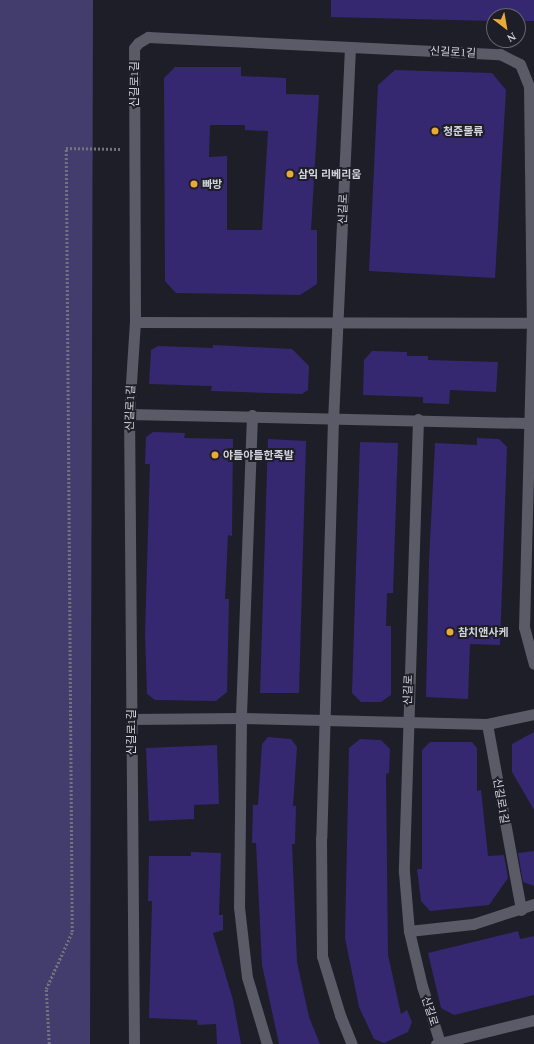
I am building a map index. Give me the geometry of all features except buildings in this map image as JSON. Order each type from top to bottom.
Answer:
[{"type":"street","name":"신길로1길","points":[[134,1044],[129,414],[135,322],[134,48],[148,37],[500,54],[520,64],[529,86],[533,323],[528,423],[524,627],[534,664]]},
{"type":"street","name":"신길로","points":[[350,47],[333,419],[326,720],[321,838],[322,956],[340,1015],[352,1044]]},
{"type":"street","points":[[135,322],[533,323]]},
{"type":"street","points":[[129,414],[252,415],[333,419],[418,418],[528,423]]},
{"type":"street","points":[[252,415],[241,718],[239,907],[247,977],[266,1044]]},
{"type":"street","name":"신길로","points":[[418,418],[407,722],[404,872],[409,931],[422,986],[438,1043]]},
{"type":"street","points":[[131,719],[241,718],[487,724],[534,714]]},
{"type":"street","name":"신길로1길","points":[[487,724],[520,910]]},
{"type":"street","points":[[409,931],[473,924],[520,910],[534,904]]},
{"type":"street","points":[[438,1043],[534,1020]]},
{"type":"path","points":[[49,1044],[46,989],[72,932],[66,148],[134,149]]},
{"type":"shaded area","points":[[0,0],[93,0],[90,1044],[0,1044]]},
{"type":"place","name":"청준물류","points":[[435,131]]},
{"type":"place","name":"삼익 리베리움","points":[[290,174]]},
{"type":"place","name":"빠방","points":[[194,184]]},
{"type":"place","name":"야들야들한족발","points":[[215,455]]},
{"type":"place","name":"참치앤사케","points":[[450,632]]}]
